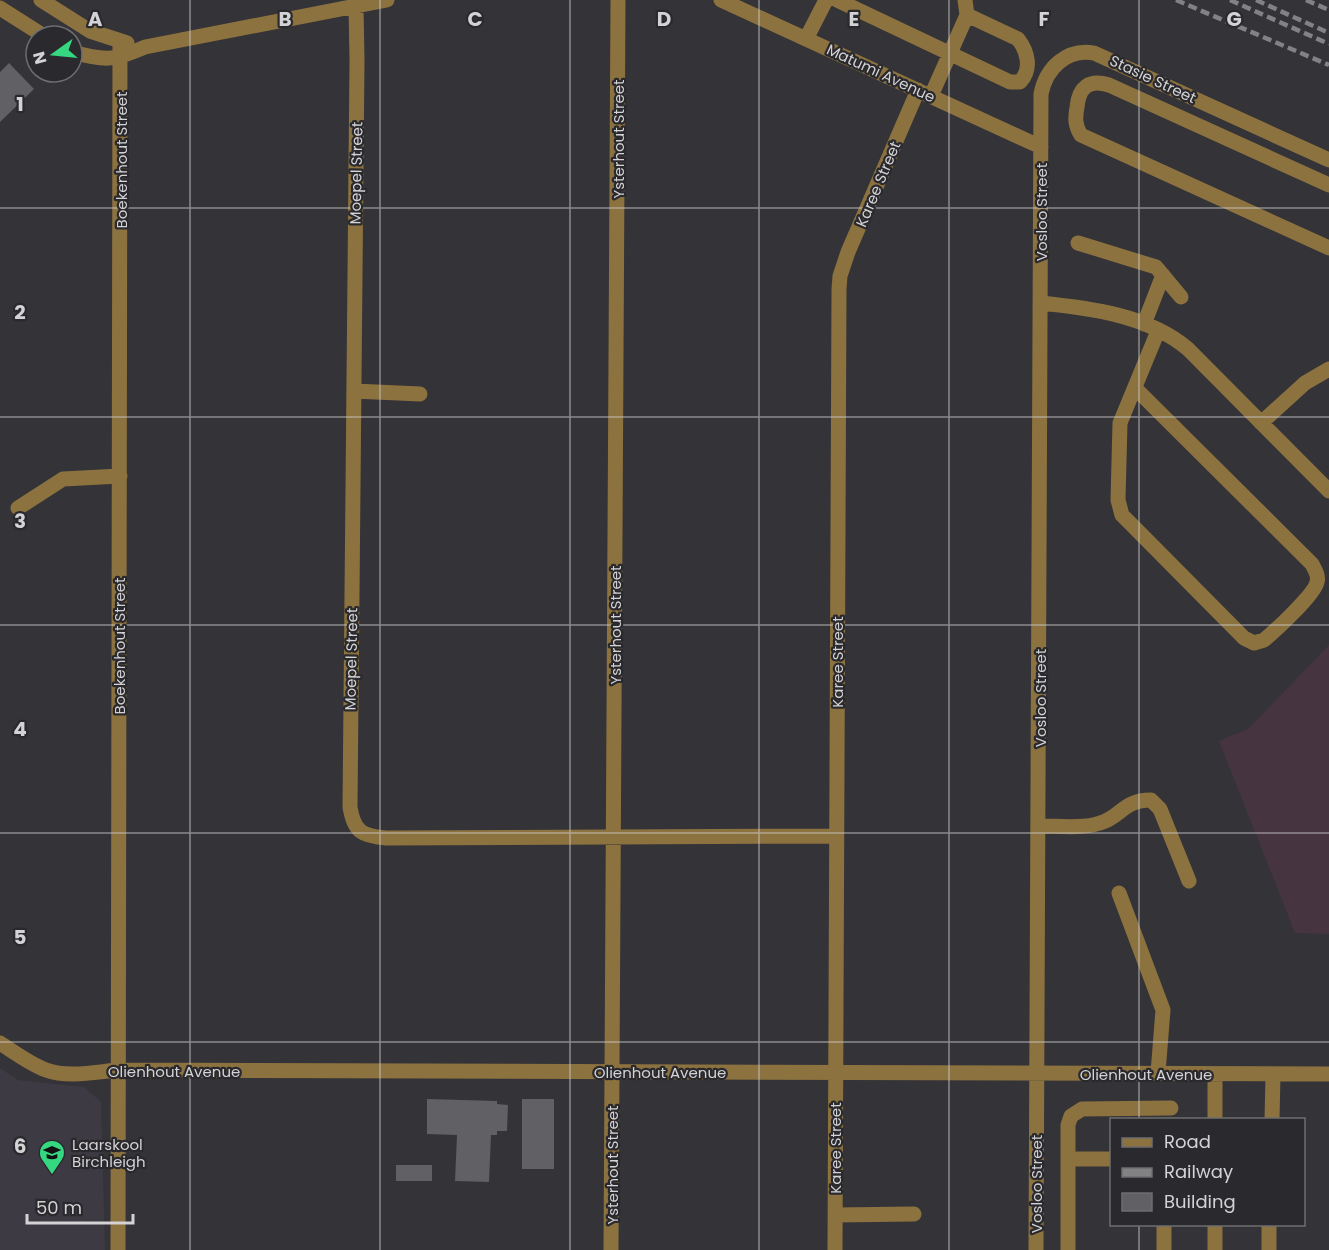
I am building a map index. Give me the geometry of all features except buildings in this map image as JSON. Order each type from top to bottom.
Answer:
[{"type":"street","points":[[41,0],[90,32],[145,47]]},
{"type":"street","points":[[84,55],[100,59],[121,57],[145,47],[334,5],[356,6],[387,0]]},
{"type":"street","name":"Ysterhout Street","points":[[611,1250],[618,0]]},
{"type":"street","name":"Matumi Avenue","points":[[721,0],[1041,147]]},
{"type":"street","points":[[806,39],[826,0]]},
{"type":"street","points":[[837,0],[1010,82],[1020,81],[1025,77],[1028,68],[1024,47],[1018,39],[966,7]]},
{"type":"street","name":"Moepel Street","points":[[356,6],[350,807],[355,827],[363,834],[386,838],[836,836]]},
{"type":"street","name":"Karee Street","points":[[835,1250],[840,276],[848,252],[925,93],[949,52],[966,7]]},
{"type":"street","points":[[0,8],[25,24]]},
{"type":"street","name":"Boekenhout Street","points":[[118,1250],[120,42]]},
{"type":"street","name":"Stasie Street","points":[[1041,147],[1043,83],[1048,73],[1062,59],[1086,51],[1105,57],[1329,160]]},
{"type":"street","points":[[1329,185],[1109,85],[1101,82],[1089,84],[1080,91],[1076,125],[1081,135],[1329,248]]},
{"type":"street","name":"Vosloo Street","points":[[1036,1250],[1041,147]]},
{"type":"street","points":[[1077,243],[1156,267],[1181,297]]},
{"type":"street","points":[[1136,389],[1315,569],[1318,580],[1313,592],[1264,640],[1254,643],[1244,638],[1122,515],[1118,500],[1119,430],[1136,389],[1163,275]]},
{"type":"street","points":[[1040,303],[1077,306],[1120,316],[1151,327],[1175,339],[1188,349],[1329,491]]},
{"type":"street","points":[[1261,423],[1305,383],[1329,369]]},
{"type":"street","points":[[354,391],[420,394]]},
{"type":"street","points":[[18,508],[63,478],[120,476]]},
{"type":"street","points":[[1039,826],[1093,825],[1109,819],[1126,805],[1151,800],[1160,809],[1189,881]]},
{"type":"street","points":[[1119,893],[1163,1010],[1158,1074]]},
{"type":"street","name":"Olienhout Avenue","points":[[0,1043],[45,1070],[60,1074],[118,1070],[1329,1074]]},
{"type":"street","points":[[1215,1074],[1215,1118]]},
{"type":"street","points":[[1272,1118],[1273,1074]]},
{"type":"street","points":[[1068,1250],[1069,1120],[1076,1111],[1171,1108]]},
{"type":"street","points":[[1069,1159],[1110,1159]]},
{"type":"street","points":[[835,1215],[914,1214]]},
{"type":"street","points":[[1164,1226],[1164,1250]]},
{"type":"street","points":[[1215,1226],[1215,1250]]},
{"type":"street","points":[[1269,1226],[1269,1250]]},
{"type":"shaded area","points":[[1329,645],[1329,934],[1295,933],[1219,741],[1248,729]]},
{"type":"shaded area","name":"Laarskool Birchleigh","points":[[0,1068],[18,1080],[84,1087],[101,1102],[105,1250],[0,1250]]},
{"type":"railway","points":[[1176,0],[1329,65]]},
{"type":"railway","points":[[1230,0],[1329,44]]},
{"type":"railway","points":[[1256,0],[1329,33]]},
{"type":"railway","points":[[1306,0],[1329,10]]},
{"type":"place","name":"Laarskool Birchleigh","points":[[52,1176]]}]
